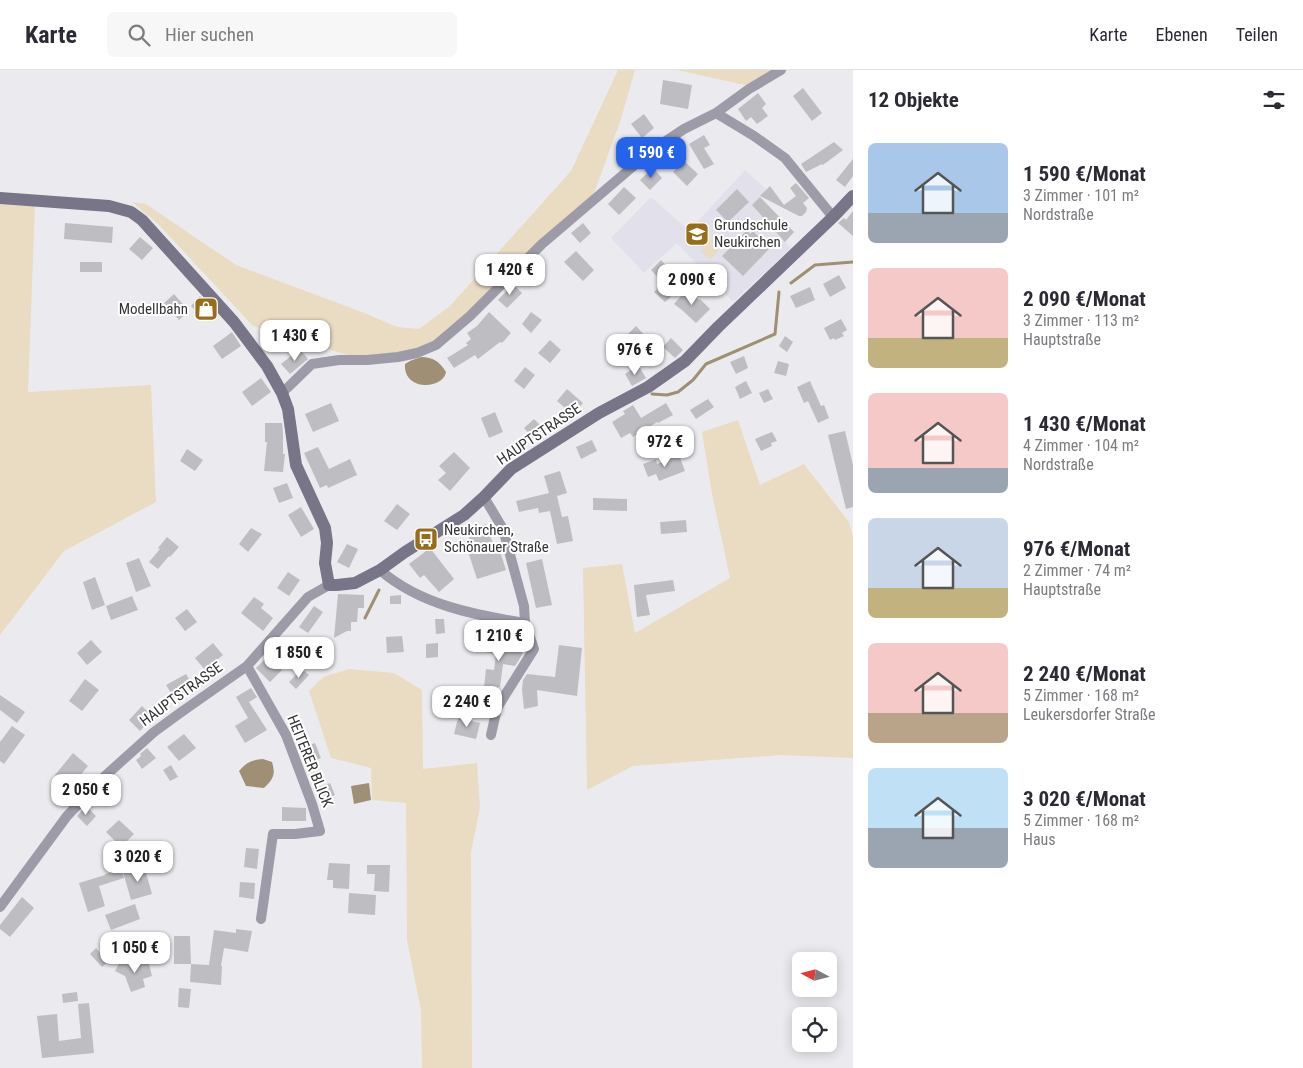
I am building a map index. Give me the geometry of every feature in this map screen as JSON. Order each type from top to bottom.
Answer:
[{"type":"street","points":[[282,393],[312,364],[339,360],[398,358],[436,345],[470,316],[542,244],[651,151],[684,129],[716,113],[749,89],[781,70]]},
{"type":"street","points":[[716,113],[785,158],[833,217]]},
{"type":"street","name":"HAUPTSTRASSE","points":[[0,907],[67,816],[106,776],[154,732],[247,666],[308,597],[329,585],[338,586],[355,583],[380,570],[464,515],[511,469],[599,413],[648,387],[685,361],[853,196]]},
{"type":"street","points":[[0,198],[109,206],[131,212],[142,220],[234,322],[267,366],[282,393],[290,417],[296,465],[325,528],[327,543],[325,563],[329,585]]},
{"type":"street","points":[[484,497],[503,529],[524,606],[525,623],[534,650],[497,708],[491,735]]},
{"type":"street","points":[[380,570],[415,593],[443,605],[484,616],[525,623]]},
{"type":"street","name":"HEITERER BLICK","points":[[247,666],[286,735],[320,831],[272,834],[261,919]]},
{"type":"shaded area","points":[[618,70],[635,70],[621,119],[593,196],[470,314],[433,342],[398,355],[354,357],[253,326],[158,224],[132,202],[146,204],[236,265],[397,327],[419,329],[450,306],[571,171]]},
{"type":"shaded area","points":[[677,70],[775,70],[749,86]]},
{"type":"shaded area","name":"Grundschule Neukirchen","points":[[745,170],[767,190],[757,200],[756,210],[791,248],[733,302],[677,243],[644,273],[611,238],[651,197],[689,231]]},
{"type":"shaded area","points":[[0,203],[35,205],[28,392],[151,385],[156,502],[64,551],[0,635]]},
{"type":"shaded area","points":[[715,236],[724,244],[710,260],[701,251]]},
{"type":"shaded area","points":[[421,357],[433,359],[439,363],[446,372],[443,378],[438,382],[424,385],[410,379],[406,373],[405,364]]},
{"type":"shaded area","points":[[738,420],[760,485],[804,464],[849,522],[853,537],[853,758],[781,755],[633,766],[587,790],[583,568],[622,564],[635,633],[730,578],[712,494],[702,432]]},
{"type":"shaded area","points":[[349,669],[394,673],[422,690],[423,769],[477,763],[480,808],[471,852],[472,1068],[422,1068],[421,1011],[407,940],[406,803],[372,800],[371,768],[331,758],[309,691],[323,677]]},
{"type":"shaded area","points":[[263,759],[272,762],[274,774],[272,779],[264,788],[246,786],[239,771],[250,762]]},
{"type":"shaded area","points":[[369,783],[371,800],[354,804],[351,786]]},
{"type":"building","points":[[663,80],[692,85],[688,109],[660,104]]},
{"type":"building","points":[[803,88],[822,113],[812,121],[793,96]]},
{"type":"building","points":[[758,93],[766,104],[762,108],[768,116],[757,124],[751,117],[746,121],[738,109]]},
{"type":"building","points":[[644,114],[654,128],[642,138],[631,124]]},
{"type":"building","points":[[704,135],[710,145],[704,148],[714,164],[704,169],[689,144]]},
{"type":"building","points":[[834,142],[843,150],[823,165],[806,172],[801,164]]},
{"type":"building","points":[[853,159],[853,176],[845,187],[836,180]]},
{"type":"building","points":[[684,161],[698,174],[687,186],[673,172]]},
{"type":"building","points":[[653,168],[662,178],[650,190],[640,180]]},
{"type":"building","points":[[796,183],[809,198],[803,203],[807,208],[802,216],[760,196],[770,186],[784,205],[796,196],[790,188]]},
{"type":"building","points":[[624,187],[636,198],[619,215],[608,204]]},
{"type":"building","points":[[737,189],[749,202],[728,222],[716,210]]},
{"type":"building","points":[[760,197],[794,232],[785,242],[752,205]]},
{"type":"building","points":[[853,211],[853,236],[838,223],[844,218],[846,220]]},
{"type":"building","points":[[65,223],[113,227],[112,243],[64,239]]},
{"type":"building","points":[[583,223],[591,233],[580,243],[571,233]]},
{"type":"building","points":[[747,230],[750,234],[753,231],[770,248],[743,276],[722,256],[732,246],[730,244]]},
{"type":"building","points":[[140,237],[153,248],[142,260],[129,249]]},
{"type":"building","points":[[576,251],[594,270],[583,281],[564,262]]},
{"type":"building","points":[[661,260],[673,273],[663,283],[651,270]]},
{"type":"building","points":[[80,262],[102,262],[102,272],[80,272]]},
{"type":"building","points":[[839,275],[846,288],[830,297],[823,284]]},
{"type":"building","points":[[513,284],[522,293],[507,308],[498,300]]},
{"type":"building","points":[[660,286],[671,297],[665,302],[654,292]]},
{"type":"building","points":[[810,287],[815,300],[796,308],[790,296]]},
{"type":"building","points":[[687,289],[710,309],[696,323],[674,304]]},
{"type":"building","points":[[174,294],[189,311],[179,320],[164,303]]},
{"type":"building","points":[[200,296],[213,310],[204,319],[191,306]]},
{"type":"building","points":[[489,312],[511,333],[502,343],[500,342],[478,359],[475,355],[454,368],[447,358],[468,345],[466,343],[471,339],[467,333],[477,326]]},
{"type":"building","points":[[531,312],[542,320],[531,333],[522,324]]},
{"type":"building","points":[[841,319],[847,330],[842,333],[844,336],[830,340],[824,328]]},
{"type":"building","points":[[636,326],[651,342],[636,358],[620,342]]},
{"type":"building","points":[[232,332],[241,346],[222,359],[213,346]]},
{"type":"building","points":[[785,336],[793,342],[787,352],[779,346]]},
{"type":"building","points":[[671,338],[683,350],[675,358],[663,347]]},
{"type":"building","points":[[550,340],[561,350],[550,363],[538,353]]},
{"type":"building","points":[[300,349],[308,359],[290,374],[281,364]]},
{"type":"building","points":[[744,356],[748,368],[736,374],[730,362]]},
{"type":"building","points":[[778,361],[789,364],[786,376],[774,373]]},
{"type":"building","points":[[638,365],[646,378],[632,386],[625,374]]},
{"type":"building","points":[[525,367],[535,375],[524,389],[514,381]]},
{"type":"building","points":[[261,378],[271,392],[252,406],[242,392]]},
{"type":"building","points":[[746,381],[752,393],[740,399],[735,387]]},
{"type":"building","points":[[810,381],[821,406],[824,405],[829,418],[818,423],[808,401],[804,403],[797,387]]},
{"type":"building","points":[[567,389],[583,403],[573,415],[557,401]]},
{"type":"building","points":[[768,389],[773,399],[764,403],[759,393]]},
{"type":"building","points":[[708,399],[714,407],[696,419],[690,410]]},
{"type":"building","points":[[331,403],[339,421],[313,432],[305,414]]},
{"type":"building","points":[[666,403],[673,415],[657,422],[633,437],[630,433],[621,438],[612,422],[625,414],[623,411],[633,405],[641,418]]},
{"type":"building","points":[[495,412],[503,432],[489,438],[481,418]]},
{"type":"building","points":[[534,419],[544,429],[533,438],[524,428]]},
{"type":"building","points":[[265,423],[282,423],[283,454],[285,454],[283,472],[264,471],[267,442],[265,442]]},
{"type":"building","points":[[845,431],[853,465],[853,507],[846,509],[828,435]]},
{"type":"building","points":[[772,432],[777,441],[771,443],[772,446],[761,451],[755,439]]},
{"type":"building","points":[[592,440],[597,451],[581,459],[576,447]]},
{"type":"building","points":[[318,447],[329,469],[350,459],[357,475],[328,488],[327,485],[320,488],[304,453]]},
{"type":"building","points":[[187,449],[203,460],[195,471],[180,461]]},
{"type":"building","points":[[454,452],[470,468],[450,491],[438,480],[446,473],[439,466]]},
{"type":"building","points":[[679,455],[685,471],[659,481],[656,474],[648,477],[643,464],[656,459],[657,464]]},
{"type":"building","points":[[560,471],[567,493],[557,496],[562,517],[568,516],[573,541],[557,544],[550,511],[539,513],[538,508],[519,512],[516,501],[549,493],[544,476]]},
{"type":"building","points":[[287,483],[293,498],[279,503],[273,488]]},
{"type":"building","points":[[593,498],[627,499],[627,511],[593,510]]},
{"type":"building","points":[[397,504],[410,514],[397,530],[384,521]]},
{"type":"building","points":[[301,507],[314,529],[301,537],[288,515]]},
{"type":"building","points":[[686,520],[687,532],[661,534],[660,522]]},
{"type":"building","points":[[486,524],[495,549],[499,548],[506,570],[477,579],[465,542],[470,540],[467,531]]},
{"type":"building","points":[[251,528],[262,534],[248,552],[239,544]]},
{"type":"building","points":[[167,537],[179,547],[158,569],[149,562]]},
{"type":"building","points":[[347,544],[358,549],[349,568],[337,562]]},
{"type":"building","points":[[430,548],[454,579],[439,592],[424,575],[420,578],[409,564]]},
{"type":"building","points":[[139,558],[151,586],[136,592],[126,563]]},
{"type":"building","points":[[542,559],[552,605],[536,608],[526,563]]},
{"type":"building","points":[[288,572],[300,580],[289,596],[277,588]]},
{"type":"building","points":[[95,577],[105,605],[92,610],[83,582]]},
{"type":"building","points":[[673,580],[675,591],[646,595],[650,615],[637,617],[634,585]]},
{"type":"building","points":[[338,594],[364,595],[364,608],[358,608],[357,622],[351,622],[351,631],[347,631],[334,638]]},
{"type":"building","points":[[401,595],[401,604],[390,604],[390,596]]},
{"type":"building","points":[[132,596],[138,610],[111,620],[106,606]]},
{"type":"building","points":[[254,597],[264,604],[261,608],[273,618],[263,631],[241,613]]},
{"type":"building","points":[[314,606],[323,612],[308,633],[299,627]]},
{"type":"building","points":[[187,609],[197,622],[185,631],[175,618]]},
{"type":"building","points":[[435,619],[444,619],[445,633],[436,634]]},
{"type":"building","points":[[488,633],[511,636],[510,639],[524,642],[522,655],[515,666],[503,664],[500,687],[496,688],[495,699],[491,705],[482,706],[486,669],[494,670],[496,654],[484,652],[485,648],[481,640]]},
{"type":"building","points":[[402,636],[404,652],[387,653],[386,637]]},
{"type":"building","points":[[91,640],[102,652],[87,665],[77,653]]},
{"type":"building","points":[[213,643],[223,655],[205,670],[195,658]]},
{"type":"building","points":[[438,643],[438,657],[426,658],[426,644]]},
{"type":"building","points":[[559,645],[582,648],[577,696],[537,690],[538,706],[524,709],[523,680],[527,674],[555,677]]},
{"type":"building","points":[[268,656],[282,670],[270,682],[256,668]]},
{"type":"building","points":[[302,669],[309,675],[296,689],[289,682]]},
{"type":"building","points":[[186,674],[194,687],[174,698],[166,685]]},
{"type":"building","points":[[85,679],[99,690],[82,711],[69,701]]},
{"type":"building","points":[[251,688],[257,697],[249,702],[267,730],[245,743],[235,726],[248,718],[236,697]]},
{"type":"building","points":[[0,695],[25,712],[17,723],[0,710]]},
{"type":"building","points":[[142,706],[153,717],[140,731],[129,720]]},
{"type":"building","points":[[458,718],[480,723],[476,739],[454,734]]},
{"type":"building","points":[[12,726],[25,735],[4,764],[0,761],[0,742]]},
{"type":"building","points":[[184,734],[196,748],[179,761],[167,747]]},
{"type":"building","points":[[315,743],[321,758],[310,763],[304,747]]},
{"type":"building","points":[[147,748],[156,758],[142,769],[136,760]]},
{"type":"building","points":[[73,753],[88,766],[70,788],[55,775]]},
{"type":"building","points":[[171,765],[178,777],[170,781],[163,770]]},
{"type":"building","points":[[330,783],[335,795],[322,801],[316,788]]},
{"type":"building","points":[[86,806],[96,816],[87,826],[77,816]]},
{"type":"building","points":[[282,807],[306,808],[306,821],[282,821]]},
{"type":"building","points":[[119,820],[134,834],[121,847],[106,832]]},
{"type":"building","points":[[246,848],[259,849],[257,869],[244,867]]},
{"type":"building","points":[[329,863],[350,864],[349,889],[333,888],[333,880],[327,880]]},
{"type":"building","points":[[367,865],[390,865],[389,892],[374,891],[375,874],[367,874]]},
{"type":"building","points":[[144,866],[152,894],[131,900],[123,872]]},
{"type":"building","points":[[121,869],[124,878],[99,886],[105,906],[88,912],[79,883]]},
{"type":"building","points":[[240,882],[255,883],[254,899],[239,897]]},
{"type":"building","points":[[349,893],[376,895],[375,915],[348,913]]},
{"type":"building","points":[[22,897],[34,908],[10,937],[0,929],[0,925]]},
{"type":"building","points":[[135,904],[140,919],[111,930],[105,915]]},
{"type":"building","points":[[236,929],[252,931],[248,952],[224,948],[221,966],[221,985],[190,982],[191,964],[209,965],[214,930],[236,933]]},
{"type":"building","points":[[174,936],[190,936],[191,964],[174,964]]},
{"type":"building","points":[[96,948],[108,962],[102,967],[90,954]]},
{"type":"building","points":[[121,960],[132,966],[148,960],[152,976],[143,979],[145,987],[131,992],[125,976],[115,971]]},
{"type":"building","points":[[179,988],[191,989],[189,1008],[178,1007]]},
{"type":"building","points":[[77,992],[78,1001],[63,1003],[62,994]]},
{"type":"building","points":[[89,1003],[94,1053],[42,1058],[37,1016],[57,1014],[59,1041],[81,1038],[78,1004]]},
{"type":"waterway","points":[[791,283],[815,265],[853,262]]},
{"type":"waterway","points":[[652,394],[667,395],[678,392],[693,380],[706,364],[775,334],[779,292]]},
{"type":"waterway","points":[[365,618],[379,590]]},
{"type":"place","name":"Grundschule Neukirchen","points":[[697,234]]},
{"type":"place","name":"Modellbahn","points":[[206,309]]},
{"type":"place","name":"Neukirchen, Schönauer Straße","points":[[426,539]]}]
